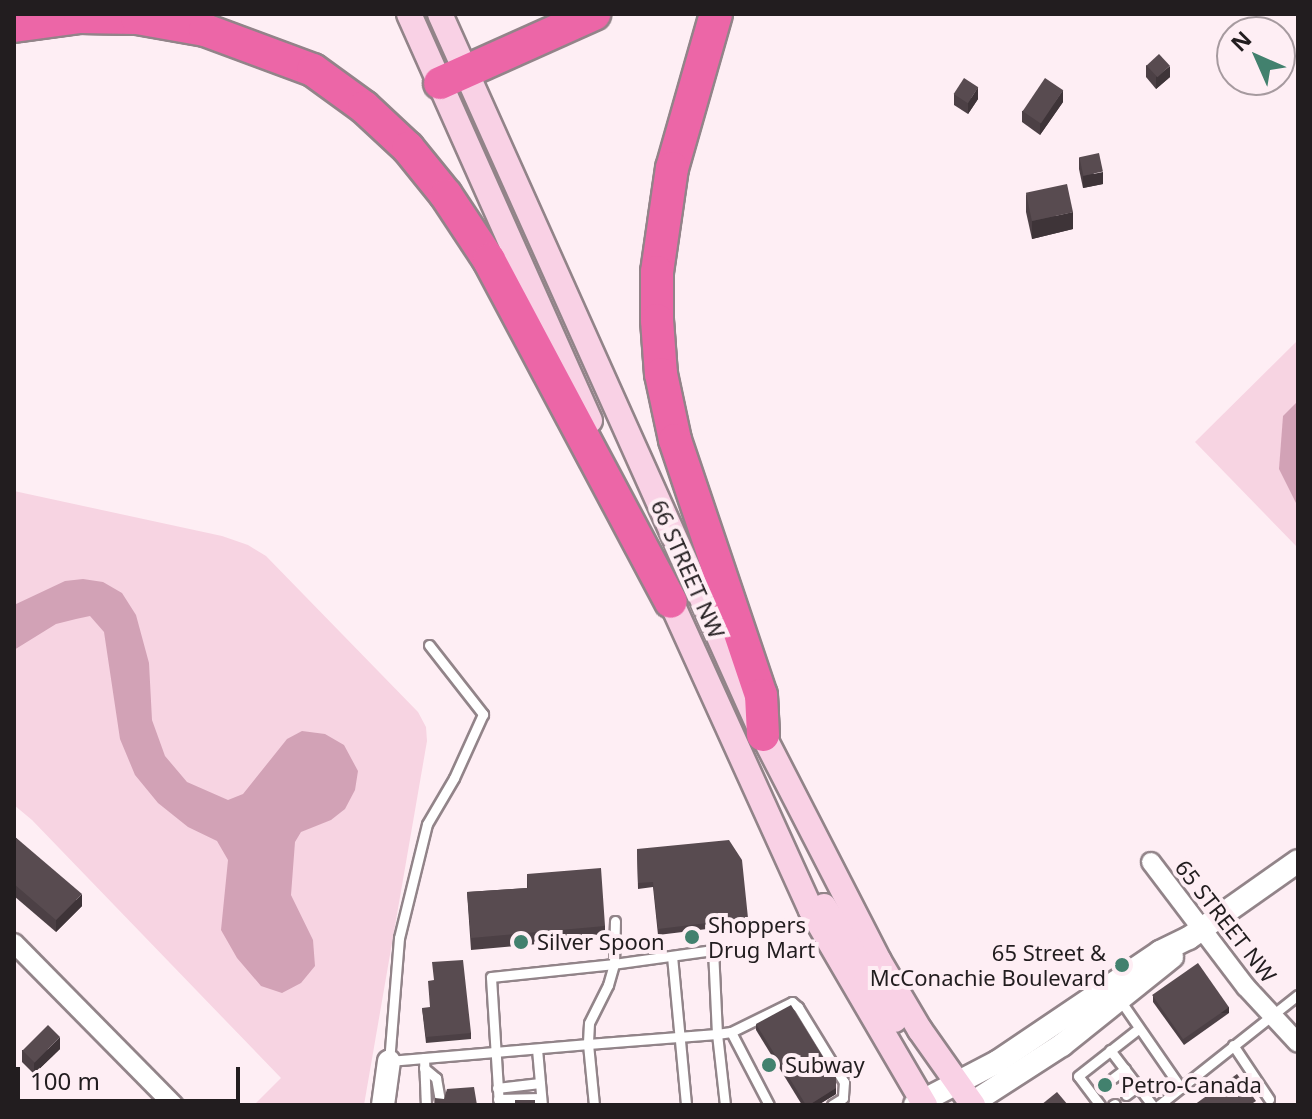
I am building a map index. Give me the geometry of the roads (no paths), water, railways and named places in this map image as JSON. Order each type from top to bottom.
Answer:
[{"type":"highway","points":[[452,76],[594,14]]},
{"type":"highway","points":[[716,14],[672,168],[657,272],[657,320],[661,374],[675,440],[761,695],[763,735]]},
{"type":"highway","points":[[14,26],[80,17],[137,18],[205,30],[313,70],[364,107],[408,148],[437,183],[489,260],[671,602]]},
{"type":"main road","name":"66 STREET NW","points":[[409,14],[452,76],[763,735],[879,961],[932,1098]]},
{"type":"main road","name":"66 STREET NW","points":[[440,14],[452,76],[671,602],[827,942],[932,1098],[971,1104]]},
{"type":"street","points":[[932,1098],[997,1062],[1160,952],[1196,933],[1298,861]]},
{"type":"street","name":"65 STREET NW","points":[[1151,862],[1196,933],[1298,1043]]},
{"type":"street","points":[[971,1104],[1035,1064],[1120,1000],[1165,965],[1196,933]]},
{"type":"street","points":[[14,943],[174,1105]]},
{"type":"lane","points":[[387,1089],[399,938],[427,824],[454,778],[483,714],[429,645]]},
{"type":"lane","points":[[592,1105],[589,1023],[608,985],[614,964],[615,921]]},
{"type":"lane","points":[[537,1049],[541,1101],[498,1102],[491,977],[713,950],[717,1034],[725,1105]]},
{"type":"lane","points":[[672,956],[686,1105]]},
{"type":"lane","points":[[1159,1105],[1298,995]]},
{"type":"lane","points":[[1120,1000],[1181,1088]]},
{"type":"lane","points":[[387,1089],[424,1063],[494,1052],[731,1032],[782,1004],[792,1002],[844,1082],[843,1098],[832,1105]]},
{"type":"lane","points":[[1100,1105],[1097,1091],[1078,1076],[1138,1029]]},
{"type":"lane","points":[[731,1032],[769,1105]]},
{"type":"lane","points":[[1233,1045],[1269,1099]]},
{"type":"lane","points":[[1110,1050],[1152,1105]]},
{"type":"lane","points":[[424,1063],[436,1078],[440,1101]]},
{"type":"lane","points":[[424,1063],[426,1105]]},
{"type":"lane","points":[[1113,1078],[1125,1069]]},
{"type":"lane","points":[[497,1088],[540,1083]]},
{"type":"lane","points":[[1126,1095],[1138,1086]]},
{"type":"place","name":"Shoppers Drug Mart","points":[[692,937]]},
{"type":"place","name":"Silver Spoon","points":[[521,942]]},
{"type":"place","name":"65 Street & McConachie Boulevard","points":[[1122,965]]},
{"type":"place","name":"Subway","points":[[769,1065]]},
{"type":"place","name":"Petro-Canada","points":[[1105,1085]]}]
